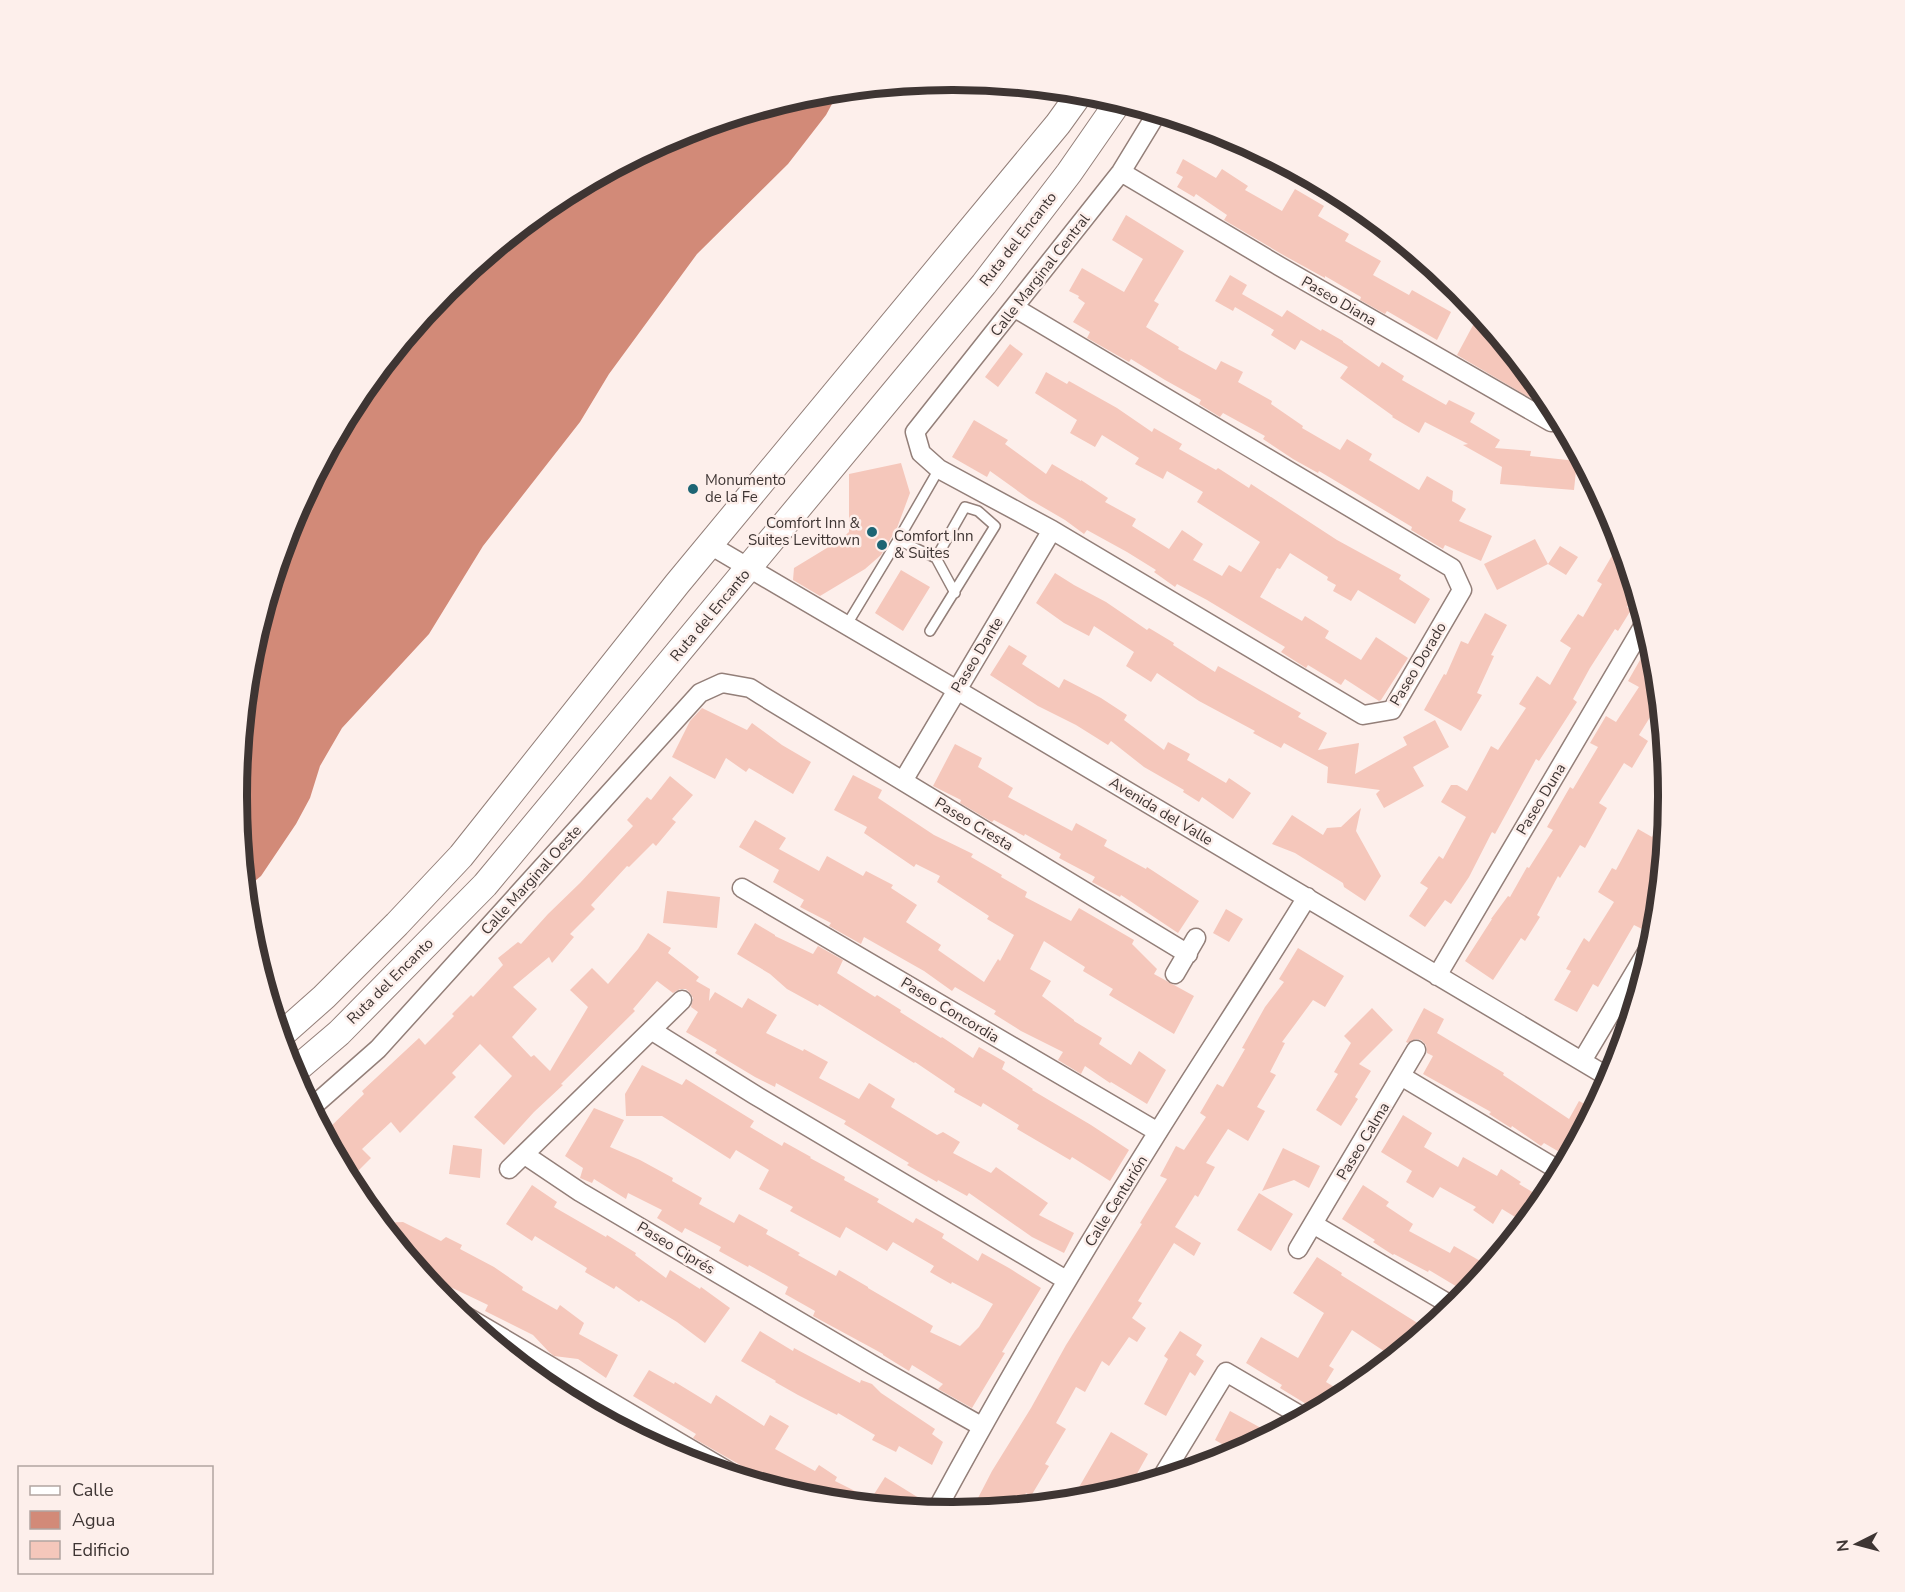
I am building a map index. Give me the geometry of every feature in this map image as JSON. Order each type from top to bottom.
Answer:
[{"type":"main road","points":[[287,1030],[324,997],[461,856],[710,545],[1058,124],[1074,101]]},
{"type":"main road","name":"Ruta del Encanto","points":[[300,1066],[339,1033],[485,885],[984,284],[1069,174],[1113,109]]},
{"type":"street","name":"Calle Marginal Central","points":[[915,432],[1121,172],[1153,119]]},
{"type":"street","name":"Paseo Diana","points":[[1121,172],[1289,272],[1551,422]]},
{"type":"street","name":"Paseo Dorado","points":[[915,432],[921,453],[939,468],[1052,530],[1363,715],[1392,710],[1462,590],[1452,568],[1015,308]]},
{"type":"street","name":"Paseo Dante","points":[[903,781],[1052,530]]},
{"type":"street","name":"Avenida del Valle","points":[[710,545],[1602,1073]]},
{"type":"street","name":"Paseo Duna","points":[[1437,976],[1639,633]]},
{"type":"street","name":"Calle Marginal Oeste","points":[[317,1103],[378,1048],[700,693],[722,683],[750,688],[761,695]]},
{"type":"street","name":"Paseo Cresta","points":[[761,695],[903,781],[1192,946],[1175,974]]},
{"type":"street","name":"Paseo Concordia","points":[[742,888],[1158,1132]]},
{"type":"street","name":"Calle Centurión","points":[[941,1502],[981,1426],[1066,1280],[1307,897]]},
{"type":"street","points":[[1582,1061],[1636,970]]},
{"type":"street","points":[[510,1169],[682,1000]]},
{"type":"street","points":[[651,1030],[755,1095],[1066,1280]]},
{"type":"street","name":"Paseo Calma","points":[[1298,1249],[1416,1050]]},
{"type":"street","points":[[1401,1076],[1553,1168]]},
{"type":"street","name":"Paseo Ciprés","points":[[525,1155],[580,1192],[981,1426]]},
{"type":"street","points":[[1313,1224],[1445,1302]]},
{"type":"street","points":[[495,1333],[701,1455]]},
{"type":"street","points":[[1168,1468],[1226,1372],[1296,1413]]},
{"type":"lane","points":[[846,626],[939,468]]},
{"type":"lane","points":[[930,632],[995,526],[978,511],[965,507],[936,558]]},
{"type":"lane","points":[[898,540],[936,558],[955,593]]},
{"type":"water","points":[[834,101],[826,115],[788,164],[697,254],[609,374],[580,422],[483,546],[429,634],[342,728],[320,766],[310,798],[296,824],[261,876],[252,883],[246,796],[253,704],[260,658],[271,613],[300,526],[319,484],[365,404],[392,366],[453,297],[487,265],[560,209],[599,185],[640,163],[726,127],[770,114]]},
{"type":"building","points":[[1183,159],[1216,178],[1222,169],[1248,186],[1245,190],[1282,211],[1295,189],[1324,206],[1318,216],[1349,234],[1345,241],[1381,261],[1373,275],[1409,295],[1412,290],[1451,312],[1437,340],[1387,311],[1385,314],[1325,276],[1325,278],[1285,256],[1224,220],[1227,215],[1196,194],[1194,197],[1177,187],[1183,177],[1176,173]]},
{"type":"building","points":[[1126,215],[1184,251],[1154,301],[1159,304],[1146,327],[1179,347],[1178,349],[1216,370],[1221,361],[1243,372],[1238,382],[1272,401],[1271,404],[1303,426],[1302,428],[1340,450],[1347,439],[1372,454],[1369,460],[1419,490],[1427,476],[1453,491],[1452,501],[1466,509],[1459,521],[1492,536],[1481,561],[1445,545],[1443,549],[1411,530],[1412,527],[1319,471],[1318,473],[1293,459],[1263,439],[1265,436],[1223,413],[1220,417],[1199,404],[1201,400],[1131,359],[1129,362],[1087,338],[1090,332],[1073,322],[1085,303],[1078,298],[1079,296],[1069,291],[1082,268],[1124,292],[1143,259],[1112,240]]},
{"type":"building","points":[[1230,275],[1247,285],[1242,294],[1282,317],[1287,310],[1321,331],[1322,329],[1343,341],[1379,367],[1382,362],[1404,376],[1402,380],[1446,405],[1449,400],[1475,413],[1470,422],[1500,440],[1495,448],[1531,451],[1530,456],[1573,461],[1576,466],[1574,490],[1500,484],[1502,467],[1463,445],[1468,444],[1425,422],[1419,433],[1392,417],[1340,378],[1348,367],[1301,340],[1295,350],[1271,335],[1274,330],[1235,307],[1233,311],[1215,301]]},
{"type":"building","points":[[1475,322],[1513,366],[1538,401],[1527,396],[1457,355]]},
{"type":"building","points":[[1010,344],[1023,354],[998,387],[985,377]]},
{"type":"building","points":[[1046,372],[1067,384],[1069,381],[1117,408],[1152,432],[1154,428],[1182,444],[1179,449],[1216,470],[1218,468],[1249,488],[1251,484],[1337,540],[1401,575],[1399,579],[1430,599],[1415,624],[1358,590],[1351,601],[1333,591],[1336,585],[1327,580],[1328,577],[1290,553],[1280,569],[1277,568],[1260,597],[1302,621],[1305,616],[1329,631],[1325,638],[1361,660],[1376,637],[1408,658],[1381,700],[1379,701],[1345,679],[1341,685],[1308,665],[1306,668],[1281,652],[1285,647],[1207,600],[1177,584],[1175,587],[1154,572],[1156,570],[1127,552],[1087,530],[1084,534],[990,471],[987,477],[952,457],[974,420],[1008,440],[1005,444],[1046,474],[1052,464],[1081,480],[1108,498],[1105,502],[1136,519],[1132,526],[1169,549],[1182,530],[1203,544],[1193,560],[1222,576],[1229,565],[1241,572],[1260,542],[1197,502],[1203,492],[1167,471],[1163,479],[1135,464],[1139,458],[1102,435],[1095,447],[1070,433],[1077,420],[1035,393]]},
{"type":"building","name":"Comfort Inn & Suites Levittown","points":[[901,463],[910,493],[897,528],[881,555],[865,569],[820,596],[793,580],[794,568],[849,532],[849,474]]},
{"type":"building","points":[[1535,539],[1548,564],[1497,590],[1484,564]]},
{"type":"building","points":[[1560,546],[1578,557],[1566,575],[1548,564]]},
{"type":"building","points":[[1613,554],[1616,556],[1631,601],[1627,607],[1631,610],[1618,631],[1615,629],[1590,668],[1573,699],[1577,702],[1539,761],[1536,759],[1495,834],[1492,832],[1469,877],[1451,904],[1445,900],[1425,927],[1409,916],[1428,888],[1420,883],[1439,856],[1443,859],[1466,817],[1441,802],[1451,785],[1457,785],[1467,791],[1491,746],[1498,750],[1526,708],[1519,704],[1537,676],[1550,685],[1571,648],[1560,641],[1578,614],[1583,617],[1602,584],[1597,581]]},
{"type":"building","points":[[901,570],[930,587],[903,631],[875,613]]},
{"type":"building","points":[[1055,573],[1106,602],[1147,630],[1149,628],[1174,643],[1173,645],[1215,672],[1218,666],[1301,713],[1298,717],[1327,733],[1318,750],[1359,743],[1355,774],[1407,745],[1403,737],[1435,720],[1449,747],[1413,767],[1424,786],[1384,808],[1376,794],[1380,790],[1327,783],[1328,767],[1284,743],[1281,748],[1253,733],[1255,731],[1199,701],[1157,673],[1151,682],[1126,666],[1134,652],[1094,626],[1089,636],[1064,623],[1036,603]]},
{"type":"building","points":[[1485,613],[1507,625],[1491,655],[1494,656],[1477,693],[1482,695],[1461,731],[1424,710],[1444,674],[1446,675],[1461,641],[1468,644]]},
{"type":"building","points":[[1009,645],[1027,656],[1022,664],[1059,688],[1064,679],[1101,698],[1127,715],[1124,720],[1164,750],[1168,742],[1190,754],[1187,760],[1226,783],[1229,778],[1251,793],[1233,819],[1202,797],[1199,802],[1183,792],[1184,790],[1144,767],[1111,741],[1108,745],[1076,725],[1038,706],[990,675]]},
{"type":"building","points":[[1644,653],[1653,712],[1639,735],[1648,741],[1632,768],[1624,763],[1599,803],[1607,808],[1585,848],[1580,845],[1560,878],[1558,876],[1537,915],[1540,917],[1525,941],[1521,938],[1493,980],[1465,961],[1491,919],[1508,896],[1510,897],[1527,867],[1529,868],[1553,830],[1547,827],[1570,787],[1573,789],[1598,747],[1590,743],[1606,716],[1616,722],[1639,687],[1628,681]]},
{"type":"building","points":[[702,708],[747,730],[752,723],[782,745],[811,762],[793,794],[749,768],[746,772],[726,758],[715,779],[672,757],[690,721]]},
{"type":"building","points":[[955,744],[982,758],[978,767],[1013,788],[1008,797],[1072,831],[1076,823],[1107,840],[1104,846],[1146,869],[1147,867],[1199,901],[1178,933],[1121,895],[1120,897],[1092,882],[1095,877],[1059,858],[1061,854],[1025,834],[1024,836],[994,820],[992,822],[960,803],[961,800],[933,786]]},
{"type":"building","points":[[853,775],[882,790],[878,798],[934,835],[973,854],[971,857],[1027,892],[1025,897],[1071,921],[1079,908],[1134,940],[1132,944],[1157,969],[1154,974],[1194,996],[1174,1034],[1109,995],[1113,989],[1083,971],[1085,967],[1044,941],[1030,969],[1051,981],[1042,996],[1074,1021],[1102,1038],[1099,1044],[1131,1065],[1139,1051],[1166,1070],[1147,1104],[1085,1066],[1081,1074],[1058,1060],[1063,1052],[1021,1031],[994,1014],[996,1011],[955,987],[952,991],[924,971],[864,937],[861,944],[829,926],[831,923],[800,907],[804,900],[773,882],[779,870],[739,847],[755,820],[786,838],[779,849],[819,871],[827,856],[863,876],[866,871],[893,885],[891,888],[917,905],[906,922],[941,945],[938,950],[984,982],[998,959],[1000,961],[1014,935],[987,919],[989,916],[937,882],[940,876],[916,864],[914,867],[864,833],[867,827],[834,810]]},
{"type":"building","points":[[670,776],[693,795],[672,819],[676,822],[656,846],[653,843],[629,867],[627,866],[591,905],[595,909],[570,934],[574,937],[552,963],[549,957],[513,987],[537,1009],[512,1037],[531,1057],[534,1055],[550,1071],[588,1007],[570,990],[592,968],[608,984],[638,949],[648,933],[671,948],[668,953],[699,977],[696,981],[710,989],[709,1001],[715,992],[742,1008],[748,998],[777,1015],[766,1033],[828,1062],[819,1078],[859,1099],[869,1083],[895,1099],[891,1107],[937,1135],[943,1132],[960,1142],[953,1153],[991,1173],[996,1167],[1048,1203],[1039,1215],[1074,1233],[1064,1253],[1032,1237],[969,1193],[967,1196],[907,1165],[909,1163],[844,1124],[846,1121],[776,1083],[775,1087],[755,1077],[715,1053],[717,1050],[686,1032],[698,1012],[691,1007],[693,998],[690,993],[686,989],[680,989],[673,993],[657,981],[633,1009],[635,1011],[561,1084],[563,1085],[504,1145],[474,1117],[512,1076],[480,1044],[452,1073],[456,1077],[400,1133],[391,1122],[362,1149],[371,1158],[356,1173],[330,1128],[364,1094],[362,1091],[419,1038],[425,1045],[471,995],[473,997],[503,965],[498,958],[518,942],[521,944],[633,826],[627,820],[647,797],[651,800]]},
{"type":"building","points":[[1361,808],[1356,831],[1381,876],[1365,901],[1344,887],[1343,883],[1295,853],[1272,844],[1292,815],[1323,835],[1327,828],[1341,827]]},
{"type":"building","points":[[1657,827],[1646,926],[1644,930],[1634,925],[1598,987],[1593,984],[1577,1012],[1554,1000],[1571,971],[1566,969],[1584,938],[1589,942],[1614,902],[1598,892],[1612,868],[1616,870],[1638,829],[1652,837]]},
{"type":"building","points":[[667,891],[720,897],[717,928],[663,923]]},
{"type":"building","points":[[1226,909],[1243,919],[1229,942],[1213,933]]},
{"type":"building","points":[[755,923],[775,936],[813,954],[818,946],[843,960],[837,973],[901,1010],[900,1012],[973,1058],[979,1047],[1005,1062],[1002,1069],[1129,1150],[1110,1181],[1072,1157],[1070,1160],[1017,1129],[1019,1125],[983,1103],[981,1107],[954,1092],[955,1089],[915,1062],[819,1004],[818,1006],[787,989],[770,974],[737,954]]},
{"type":"building","points":[[1298,948],[1344,976],[1325,1007],[1313,1000],[1282,1042],[1285,1043],[1270,1072],[1276,1075],[1257,1107],[1265,1111],[1248,1141],[1228,1129],[1206,1163],[1215,1167],[1198,1197],[1195,1195],[1175,1227],[1201,1243],[1194,1256],[1174,1243],[1138,1301],[1142,1303],[1132,1318],[1146,1328],[1137,1342],[1129,1337],[1109,1366],[1102,1361],[1085,1392],[1076,1387],[1056,1423],[1066,1429],[1045,1464],[1049,1466],[1031,1496],[1026,1493],[1023,1498],[982,1501],[978,1498],[992,1471],[1167,1179],[1160,1176],[1176,1146],[1184,1150],[1206,1117],[1200,1113],[1217,1084],[1223,1087],[1245,1049],[1242,1048],[1265,1007],[1284,982],[1279,979]]},
{"type":"building","points":[[1372,1008],[1393,1030],[1359,1064],[1371,1071],[1355,1097],[1358,1099],[1341,1126],[1316,1110],[1338,1074],[1334,1072],[1351,1043],[1344,1036]]},
{"type":"building","points":[[1424,1008],[1444,1019],[1437,1033],[1504,1073],[1503,1075],[1569,1119],[1579,1101],[1587,1105],[1561,1153],[1544,1143],[1541,1146],[1512,1126],[1511,1128],[1489,1114],[1491,1112],[1423,1074],[1433,1056],[1427,1053],[1426,1045],[1421,1040],[1406,1042]]},
{"type":"building","points":[[642,1065],[682,1085],[686,1079],[754,1121],[750,1127],[782,1146],[784,1142],[845,1177],[844,1180],[879,1199],[877,1202],[913,1223],[916,1218],[944,1234],[942,1238],[978,1261],[982,1253],[1041,1288],[1002,1352],[1005,1353],[972,1408],[938,1389],[943,1384],[912,1365],[909,1371],[883,1354],[813,1316],[815,1311],[785,1294],[788,1287],[719,1251],[721,1247],[685,1228],[682,1233],[657,1218],[662,1210],[628,1193],[626,1199],[594,1179],[592,1183],[580,1178],[583,1168],[565,1156],[594,1108],[624,1120],[610,1147],[673,1178],[672,1181],[702,1198],[699,1204],[734,1223],[739,1214],[768,1230],[766,1234],[800,1253],[798,1255],[836,1276],[839,1270],[933,1326],[930,1332],[960,1346],[979,1327],[993,1304],[930,1272],[934,1266],[893,1242],[887,1251],[846,1227],[840,1238],[790,1211],[793,1207],[759,1189],[769,1170],[736,1150],[730,1159],[662,1116],[626,1116],[625,1094]]},
{"type":"building","points":[[1403,1115],[1432,1133],[1424,1147],[1458,1167],[1463,1157],[1497,1176],[1501,1169],[1536,1194],[1518,1219],[1502,1209],[1493,1224],[1473,1210],[1476,1207],[1440,1187],[1433,1198],[1406,1182],[1412,1171],[1381,1152]]},
{"type":"building","points":[[453,1145],[482,1149],[480,1178],[449,1174]]},
{"type":"building","points":[[1283,1148],[1320,1166],[1309,1188],[1294,1180],[1262,1191]]},
{"type":"building","points":[[532,1185],[557,1202],[554,1207],[636,1253],[635,1255],[666,1278],[670,1270],[700,1289],[701,1287],[730,1308],[705,1343],[677,1322],[641,1300],[639,1302],[616,1286],[614,1289],[585,1272],[587,1268],[535,1236],[532,1241],[506,1224]]},
{"type":"building","points":[[1363,1185],[1389,1202],[1386,1206],[1413,1224],[1409,1231],[1450,1253],[1454,1246],[1482,1262],[1459,1288],[1429,1270],[1428,1272],[1393,1255],[1373,1242],[1375,1240],[1342,1219]]},
{"type":"building","points":[[1259,1193],[1293,1214],[1271,1251],[1237,1230]]},
{"type":"building","points":[[403,1222],[441,1241],[446,1237],[462,1245],[460,1249],[494,1267],[523,1287],[522,1290],[557,1310],[560,1305],[584,1323],[579,1334],[618,1355],[606,1378],[578,1359],[554,1356],[533,1335],[485,1311],[488,1305],[444,1284],[445,1282],[438,1279],[390,1223]]},
{"type":"building","points":[[1317,1257],[1342,1273],[1341,1275],[1420,1325],[1386,1353],[1352,1330],[1329,1366],[1334,1369],[1326,1382],[1336,1388],[1309,1405],[1280,1388],[1282,1385],[1246,1363],[1261,1337],[1298,1358],[1324,1313],[1293,1293]]},
{"type":"building","points":[[760,1331],[793,1351],[794,1348],[860,1383],[861,1380],[872,1384],[881,1393],[935,1429],[932,1434],[943,1442],[932,1465],[899,1446],[896,1452],[872,1440],[875,1435],[838,1413],[837,1415],[798,1395],[741,1361]]},
{"type":"building","points":[[1180,1331],[1202,1345],[1196,1355],[1204,1361],[1195,1376],[1190,1372],[1166,1416],[1144,1404],[1168,1359],[1164,1356]]},
{"type":"building","points":[[649,1370],[674,1384],[675,1382],[711,1404],[716,1395],[764,1426],[770,1415],[789,1426],[775,1449],[815,1471],[819,1465],[837,1477],[835,1481],[866,1497],[815,1488],[775,1479],[762,1472],[760,1475],[745,1471],[742,1466],[693,1438],[696,1434],[633,1396]]},
{"type":"building","points":[[1230,1411],[1264,1430],[1219,1450],[1222,1444],[1215,1440]]},
{"type":"building","points":[[1111,1432],[1148,1454],[1135,1478],[1077,1490]]},
{"type":"building","points":[[885,1477],[923,1501],[872,1497]]},
{"type":"place","name":"Monumento de la Fe","points":[[693,489]]},
{"type":"place","name":"Comfort Inn & Suites Levittown","points":[[872,532]]},
{"type":"place","name":"Comfort Inn & Suites","points":[[882,545]]}]
